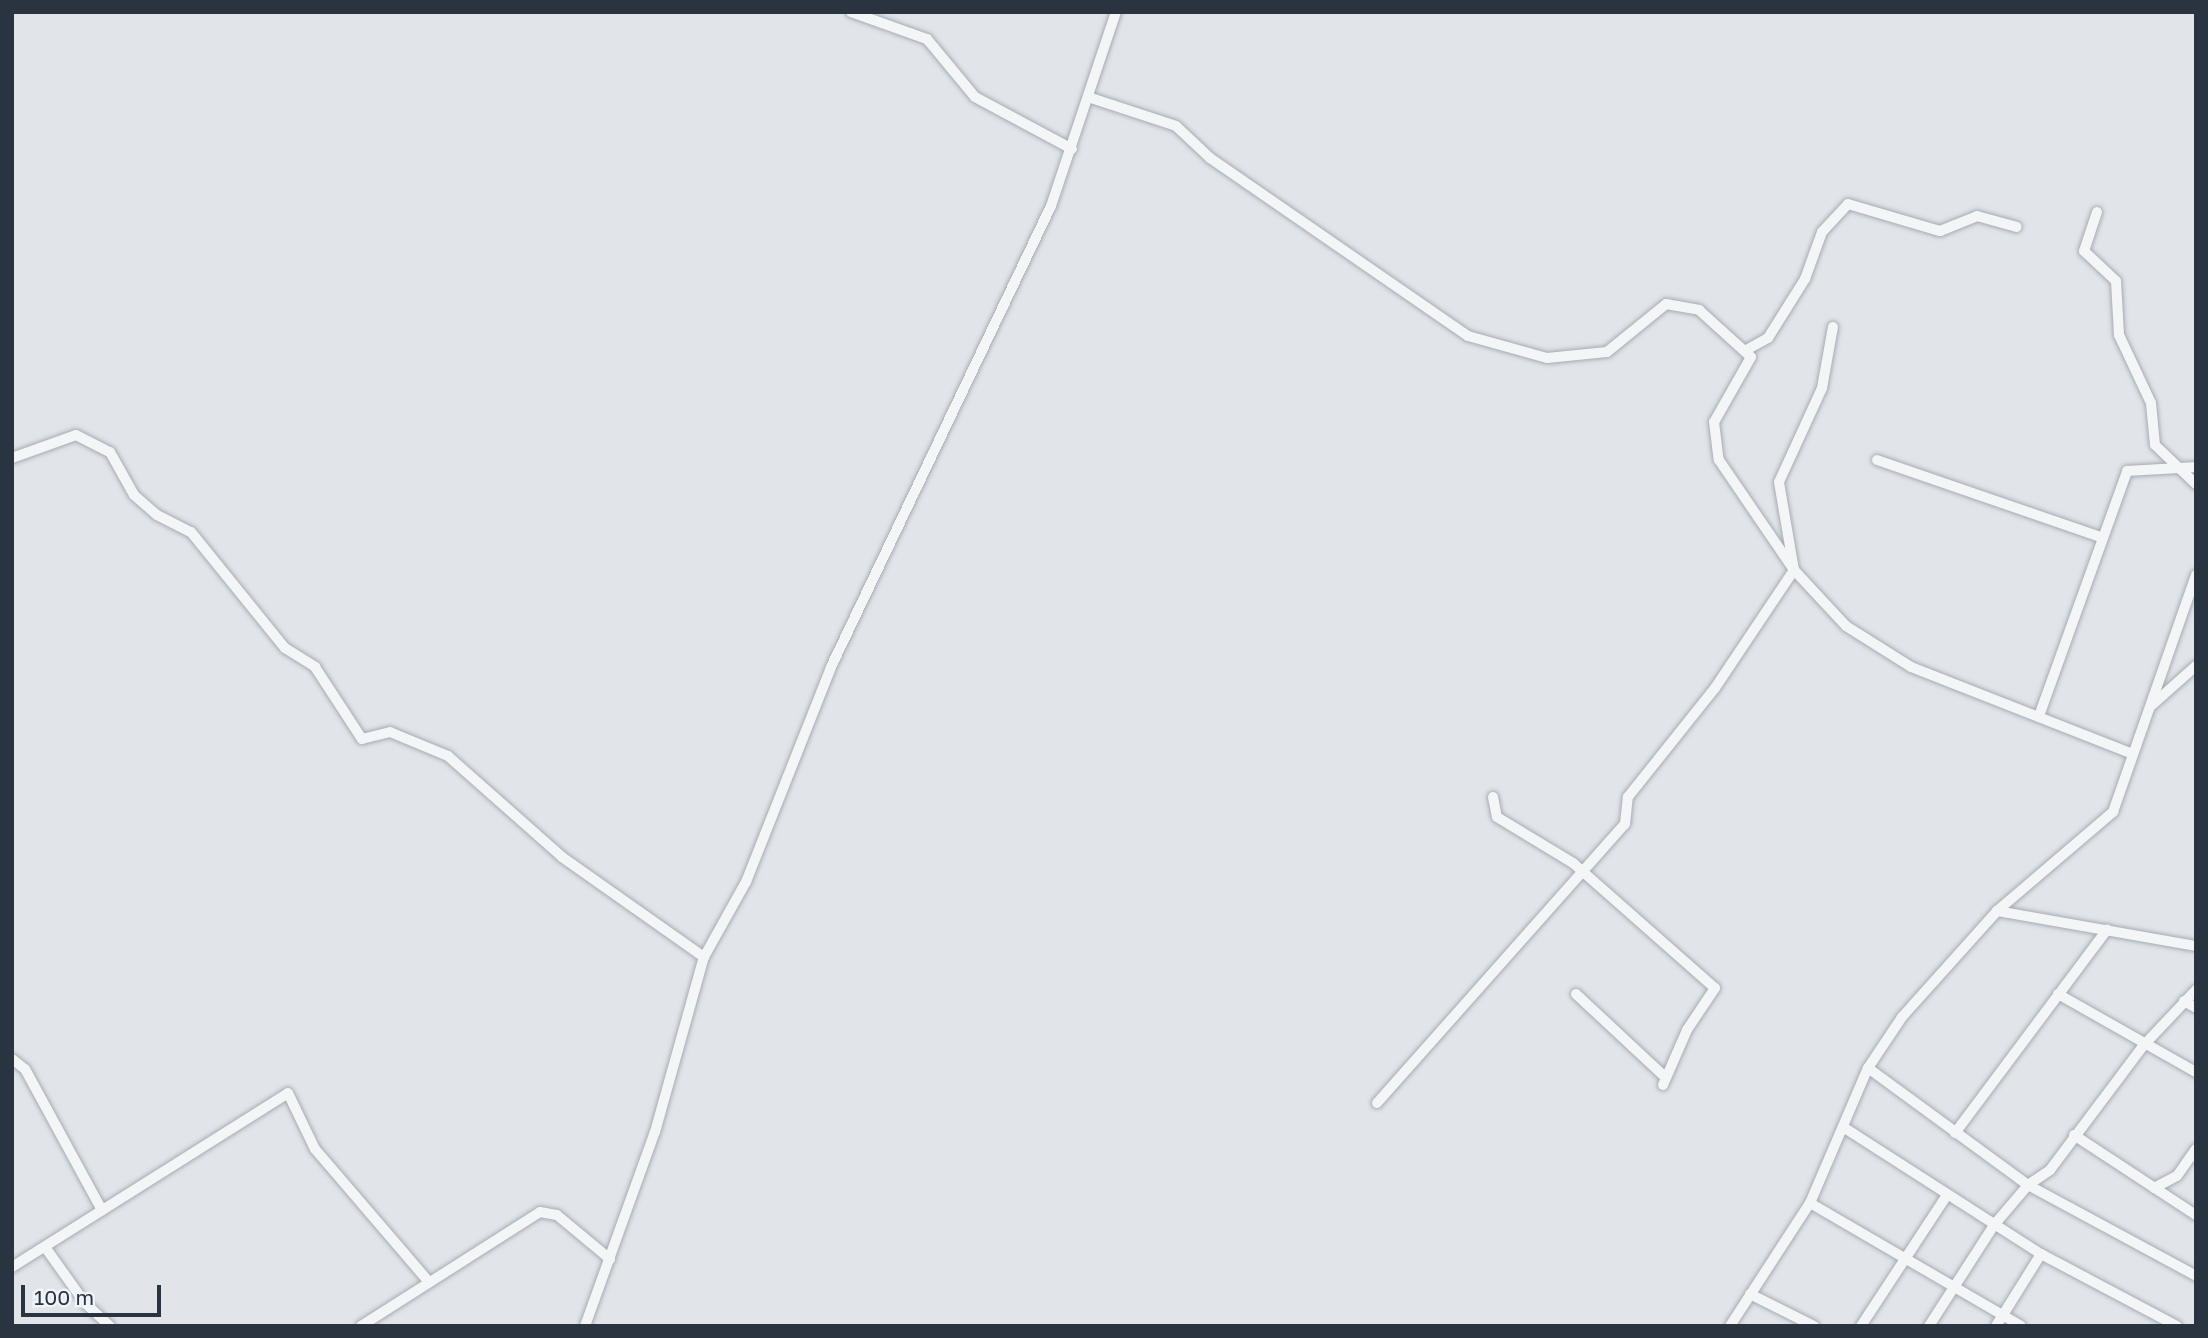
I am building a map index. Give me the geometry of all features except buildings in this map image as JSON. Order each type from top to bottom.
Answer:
[{"type":"street","points":[[851,12],[927,39],[975,97],[1072,149]]},
{"type":"street","points":[[585,1326],[655,1132],[704,957],[746,882],[831,667],[1072,149],[1091,98],[1116,12]]},
{"type":"street","points":[[1091,98],[1176,126],[1210,158],[1468,337],[1547,358],[1607,352],[1666,304],[1699,310],[1748,349],[1750,365],[1714,422],[1712,444],[1794,570],[1846,626],[1911,667],[2130,753]]},
{"type":"street","points":[[1748,349],[1768,338],[1805,279],[1822,232],[1848,204],[1940,230],[1985,215],[2017,227]]},
{"type":"street","points":[[2097,212],[2084,251],[2116,281],[2119,335],[2151,403],[2155,445],[2196,484]]},
{"type":"street","points":[[1377,1103],[1584,874],[1625,824],[1628,797],[1715,688],[1794,570],[1779,482],[1822,388],[1833,327]]},
{"type":"street","points":[[12,458],[76,435],[110,452],[134,495],[156,515],[191,532],[285,648],[316,667],[362,740],[390,732],[448,756],[562,857],[704,957]]},
{"type":"street","points":[[1877,460],[2100,537]]},
{"type":"street","points":[[2039,716],[2100,537],[2127,471],[2182,472],[2196,467]]},
{"type":"street","points":[[1730,1326],[1810,1203],[1868,1068],[1910,1006],[1997,911],[2113,812],[2130,753],[2149,708],[2196,575]]},
{"type":"street","points":[[2149,708],[2196,666]]},
{"type":"street","points":[[1493,797],[1497,817],[1584,874],[1715,988],[1663,1080],[1576,994]]},
{"type":"street","points":[[1997,911],[2196,946]]},
{"type":"street","points":[[1955,1133],[2107,930]]},
{"type":"street","points":[[1929,1326],[1994,1225],[2028,1185],[2050,1170],[2143,1046],[2196,990]]},
{"type":"street","points":[[2058,994],[2143,1046],[2196,1072]]},
{"type":"street","points":[[2183,1001],[2196,1008]]},
{"type":"street","points":[[12,1059],[25,1069],[102,1210]]},
{"type":"street","points":[[1868,1068],[2028,1185],[2196,1276]]},
{"type":"street","points":[[12,1267],[288,1093],[315,1149],[429,1282]]},
{"type":"street","points":[[1843,1127],[2041,1254],[2177,1326]]},
{"type":"street","points":[[2074,1135],[2196,1215]]},
{"type":"street","points":[[2154,1188],[2176,1176],[2196,1149]]},
{"type":"street","points":[[1861,1326],[1947,1195]]},
{"type":"street","points":[[1810,1203],[1905,1261],[1956,1287],[2021,1326]]},
{"type":"street","points":[[361,1326],[540,1212],[557,1215],[610,1259]]},
{"type":"street","points":[[45,1247],[85,1303],[110,1326]]},
{"type":"street","points":[[1996,1326],[2041,1254]]},
{"type":"street","points":[[1750,1294],[1814,1326]]}]
